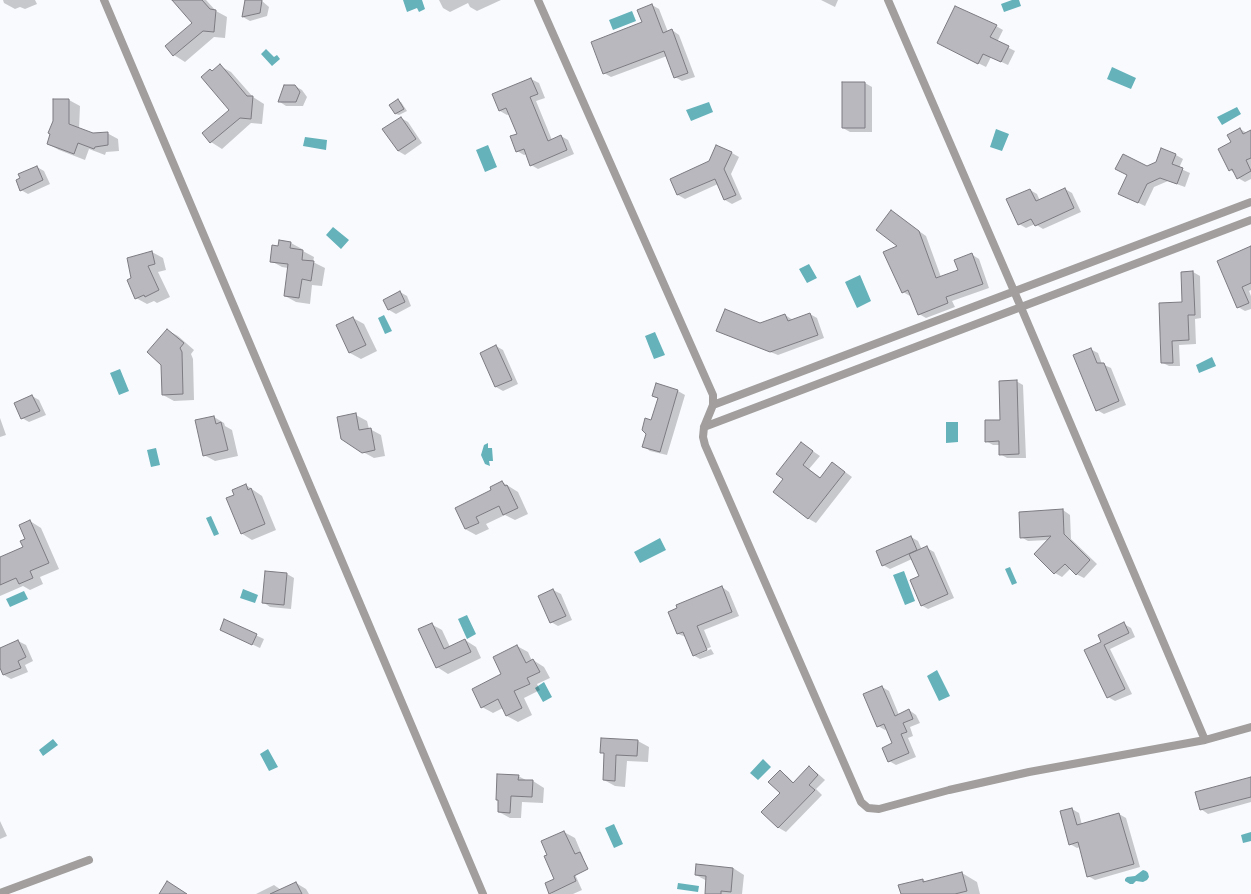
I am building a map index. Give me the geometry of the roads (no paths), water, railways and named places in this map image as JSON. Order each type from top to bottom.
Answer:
[{"type":"street","points":[[104,0],[483,894]]},
{"type":"street","points":[[538,0],[713,395],[713,405],[704,427],[703,437],[705,445],[861,802],[868,808],[879,809],[949,790],[1029,772],[1205,740],[1251,727]]},
{"type":"street","points":[[888,0],[1021,306],[1205,740]]},
{"type":"street","points":[[713,405],[1251,202]]},
{"type":"street","points":[[704,427],[1251,220]]},
{"type":"street","points":[[0,893],[89,860]]},
{"type":"water","points":[[403,0],[422,0],[425,9],[419,12],[417,8],[407,12]]},
{"type":"water","points":[[1012,0],[1019,0],[1021,6],[1004,12],[1001,4]]},
{"type":"water","points":[[632,11],[636,21],[613,30],[609,20]]},
{"type":"water","points":[[266,49],[274,57],[277,55],[280,59],[272,66],[261,54]]},
{"type":"water","points":[[1112,67],[1136,78],[1131,89],[1107,79]]},
{"type":"water","points":[[709,102],[713,112],[691,121],[686,110]]},
{"type":"water","points":[[1237,107],[1241,114],[1222,125],[1217,117]]},
{"type":"water","points":[[996,129],[1009,134],[1002,151],[990,147]]},
{"type":"water","points":[[305,137],[327,140],[326,150],[303,146]]},
{"type":"water","points":[[488,145],[497,167],[485,172],[476,150]]},
{"type":"water","points":[[333,227],[349,240],[341,249],[326,235]]},
{"type":"water","points":[[809,264],[817,278],[807,283],[799,269]]},
{"type":"water","points":[[860,275],[871,301],[857,308],[845,282]]},
{"type":"water","points":[[384,315],[392,331],[385,334],[378,318]]},
{"type":"water","points":[[655,332],[665,355],[654,359],[645,336]]},
{"type":"water","points":[[1212,357],[1216,366],[1199,373],[1196,365]]},
{"type":"water","points":[[120,369],[129,391],[119,395],[110,373]]},
{"type":"water","points":[[946,422],[958,422],[958,442],[946,443]]},
{"type":"water","points":[[488,443],[488,448],[492,448],[493,461],[489,461],[490,466],[485,464],[481,455],[484,445]]},
{"type":"water","points":[[156,448],[160,465],[151,467],[147,450]]},
{"type":"water","points":[[211,516],[219,534],[214,536],[206,518]]},
{"type":"water","points":[[660,538],[666,550],[640,563],[634,552]]},
{"type":"water","points":[[1010,567],[1017,583],[1012,585],[1005,569]]},
{"type":"water","points":[[904,571],[915,601],[905,605],[893,575]]},
{"type":"water","points":[[243,589],[258,595],[255,603],[240,598]]},
{"type":"water","points":[[24,591],[28,599],[10,607],[6,599]]},
{"type":"water","points":[[467,615],[476,634],[467,639],[458,619]]},
{"type":"water","points":[[937,670],[950,696],[939,701],[927,676]]},
{"type":"water","points":[[544,682],[552,697],[543,702],[535,688]]},
{"type":"water","points":[[53,739],[58,745],[43,756],[39,750]]},
{"type":"water","points":[[268,749],[278,767],[269,771],[260,754]]},
{"type":"water","points":[[763,759],[771,767],[758,780],[750,773]]},
{"type":"water","points":[[614,824],[623,844],[614,848],[605,828]]},
{"type":"water","points":[[1251,832],[1251,841],[1243,843],[1241,835]]},
{"type":"water","points":[[1143,870],[1148,873],[1149,877],[1147,880],[1143,882],[1136,881],[1133,884],[1125,881],[1127,877],[1135,876]]},
{"type":"water","points":[[678,883],[699,886],[698,892],[677,889]]}]
